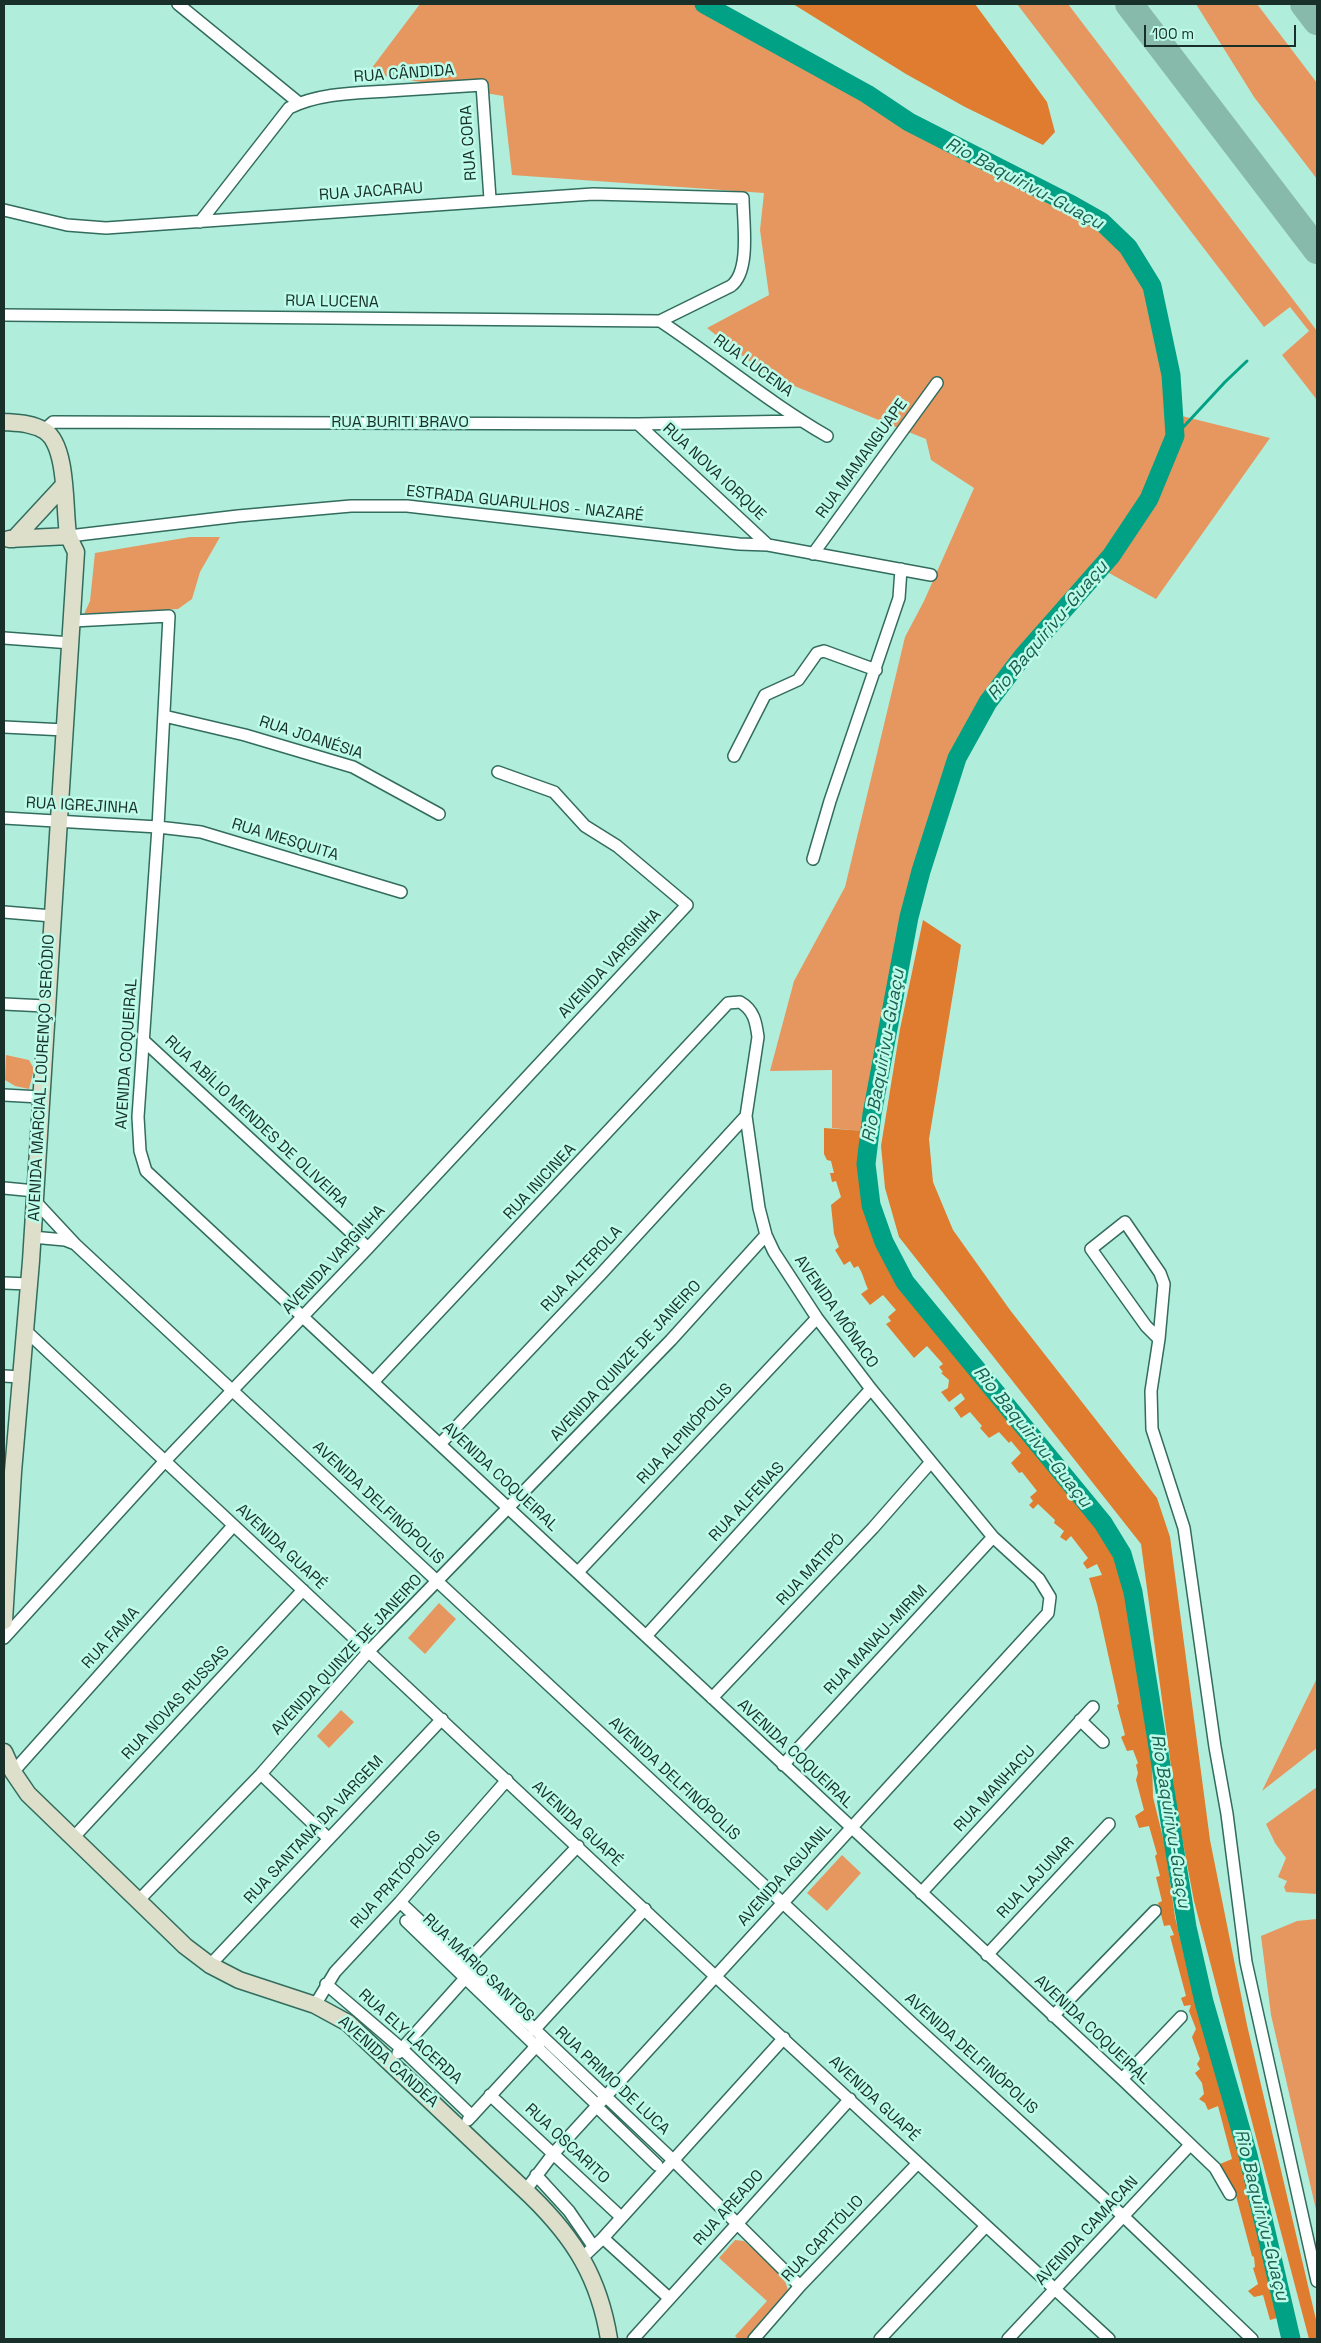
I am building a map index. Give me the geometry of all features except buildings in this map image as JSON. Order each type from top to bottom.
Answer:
[{"type":"main road","points":[[4,422],[25,423],[44,430]]},
{"type":"main road","name":"AVENIDA MARCIAL LOURENÇO SERÓDIO","points":[[4,1621],[8,1472],[21,1377],[29,1284],[45,1006],[73,621],[76,552],[69,536],[59,453],[52,438],[44,430]]},
{"type":"main road","points":[[9,539],[63,486]]},
{"type":"main road","points":[[9,539],[69,536]]},
{"type":"main road","name":"AVENIDA CANDEA","points":[[7,1762],[28,1794],[185,1946],[210,1965],[239,1980],[315,2005],[348,2023],[552,2216],[588,2252],[608,2339]]},
{"type":"street","points":[[178,4],[294,105],[200,222]]},
{"type":"street","name":"RUA CÂNDIDA","points":[[294,105],[329,96],[482,85]]},
{"type":"street","name":"RUA CORA","points":[[482,85],[490,199]]},
{"type":"street","name":"RUA JACARAU","points":[[4,210],[67,225],[106,228],[490,199],[628,193],[743,198],[743,266],[739,280]]},
{"type":"street","name":"RUA LUCENA","points":[[4,315],[660,321],[731,286],[739,280]]},
{"type":"street","name":"RUA LUCENA","points":[[660,321],[707,352],[800,421],[827,436]]},
{"type":"street","name":"RUA MAMANGUAPE","points":[[813,554],[937,383]]},
{"type":"street","name":"RUA BURITI BRAVO","points":[[44,430],[53,422],[638,424],[800,421]]},
{"type":"street","name":"RUA NOVA IORQUE","points":[[638,424],[768,544]]},
{"type":"street","name":"ESTRADA GUARULHOS - NAZARÉ","points":[[69,536],[238,516],[351,506],[407,506],[739,544],[768,544],[931,575]]},
{"type":"street","points":[[739,544],[744,538],[743,520]]},
{"type":"street","points":[[813,859],[830,800],[876,670],[899,598],[901,569]]},
{"type":"street","name":"AVENIDA COQUEIRAL","points":[[73,621],[169,616],[158,827],[138,1137],[146,1171],[510,1507],[850,1828],[1122,2079],[1215,2168],[1230,2194]]},
{"type":"street","points":[[4,638],[71,643]]},
{"type":"street","points":[[734,756],[765,695],[798,680],[817,653],[824,651],[876,670]]},
{"type":"street","name":"RUA JOANÉSIA","points":[[164,716],[245,735],[353,767],[439,814]]},
{"type":"street","points":[[4,726],[65,730]]},
{"type":"street","name":"AVENIDA VARGINHA","points":[[4,1638],[165,1461],[368,1248],[687,905],[617,846],[585,826],[554,792],[498,772]]},
{"type":"street","name":"RUA IGREJINHA","points":[[4,818],[158,827]]},
{"type":"street","name":"RUA MESQUITA","points":[[158,827],[200,832],[401,892]]},
{"type":"street","points":[[4,912],[52,916]]},
{"type":"street","name":"AVENIDA MÔNACO","points":[[728,1003],[740,1002],[747,1006],[753,1014],[757,1025],[758,1037],[746,1116],[752,1172],[766,1235],[817,1318],[871,1389],[993,1537],[1039,1579],[1050,1597]]},
{"type":"street","name":"RUA INICINEA","points":[[374,1381],[728,1003]]},
{"type":"street","points":[[4,1004],[45,1006]]},
{"type":"street","name":"RUA ABÍLIO MENDES DE OLIVEIRA","points":[[143,1040],[368,1248]]},
{"type":"street","points":[[4,1095],[40,1097]]},
{"type":"street","name":"RUA ALTEROLA","points":[[440,1443],[601,1274],[746,1116]]},
{"type":"street","points":[[4,1188],[35,1196]]},
{"type":"street","name":"AVENIDA DELFINÓPOLIS","points":[[35,1196],[74,1244],[1123,2216],[1252,2338]]},
{"type":"street","points":[[1159,1339],[1146,1326],[1091,1249],[1125,1222],[1160,1273],[1164,1284],[1159,1339],[1151,1391],[1152,1429],[1184,1528],[1214,1747],[1227,1814],[1246,1962],[1317,2281]]},
{"type":"street","name":"AVENIDA QUINZE DE JANEIRO","points":[[138,1901],[261,1774],[369,1650],[671,1340],[766,1235]]},
{"type":"street","points":[[32,1237],[65,1240],[74,1244]]},
{"type":"street","points":[[4,1283],[29,1284]]},
{"type":"street","name":"RUA ALPINÓPOLIS","points":[[578,1572],[817,1318]]},
{"type":"street","name":"AVENIDA GUAPÉ","points":[[25,1330],[233,1526],[369,1650],[715,1976],[1109,2339]]},
{"type":"street","points":[[4,1376],[21,1377]]},
{"type":"street","name":"RUA ALFENAS","points":[[646,1636],[871,1389]]},
{"type":"street","name":"RUA MATIPÓ","points":[[712,1698],[873,1528],[931,1462]]},
{"type":"street","name":"RUA FAMA","points":[[7,1762],[233,1526]]},
{"type":"street","name":"RUA MANAU-MIRIM","points":[[783,1765],[993,1537]]},
{"type":"street","name":"RUA NOVAS RUSSAS","points":[[73,1838],[303,1590]]},
{"type":"street","name":"AVENIDA AGUANIL","points":[[525,2191],[594,2104],[605,2097],[1048,1613],[1050,1597]]},
{"type":"street","name":"RUA MANHACU","points":[[921,1893],[1093,1706]]},
{"type":"street","name":"RUA SANTANA DA VARGEM","points":[[210,1965],[442,1719]]},
{"type":"street","points":[[1080,1720],[1103,1742]]},
{"type":"street","points":[[261,1774],[328,1838]]},
{"type":"street","name":"RUA PRATÓPOLIS","points":[[315,2005],[326,1984],[339,1967],[400,1902],[507,1780]]},
{"type":"street","name":"RUA LAJUNAR","points":[[987,1955],[1110,1824]]},
{"type":"street","points":[[389,2062],[578,1846]]},
{"type":"street","name":"RUA PRIMO DE LUCA","points":[[400,1902],[467,1971],[534,2030],[539,2043],[605,2097],[673,2160],[800,2286]]},
{"type":"street","points":[[534,2030],[645,1909]]},
{"type":"street","points":[[1053,2016],[1155,1911]]},
{"type":"street","name":"RUA MÁRIO SANTOS","points":[[406,1921],[467,1971],[539,2043],[594,2104],[657,2165]]},
{"type":"street","name":"RUA ELY LACERDA","points":[[326,1984],[402,2048],[472,2116]]},
{"type":"street","points":[[1122,2079],[1181,2017]]},
{"type":"street","points":[[536,2175],[569,2211],[588,2252],[603,2238],[784,2038]]},
{"type":"street","points":[[462,2130],[490,2095],[539,2043]]},
{"type":"street","name":"RUA OSCARITO","points":[[490,2095],[621,2217]]},
{"type":"street","name":"RUA AREADO","points":[[633,2339],[850,2099]]},
{"type":"street","name":"AVENIDA CAMACAN","points":[[1008,2339],[1190,2145]]},
{"type":"street","name":"RUA CAPITÓLIO","points":[[754,2339],[800,2286],[918,2163]]},
{"type":"street","points":[[880,2339],[986,2226]]},
{"type":"street","points":[[603,2238],[669,2298]]},
{"type":"shaded area","points":[[420,4],[704,4],[861,90],[909,122],[1102,222],[1137,262],[1154,297],[1171,375],[1174,414],[1270,438],[1156,599],[1100,568],[988,702],[931,816],[901,960],[870,1132],[832,1128],[832,1070],[770,1071],[794,981],[845,887],[905,637],[924,601],[974,488],[931,460],[926,439],[767,375],[707,328],[769,295],[760,230],[764,193],[512,175],[503,96],[368,73]]},
{"type":"shaded area","points":[[793,4],[975,4],[1047,102],[1055,132],[1043,145],[965,107],[906,74]]},
{"type":"shaded area","points":[[1017,4],[1068,4],[1317,331],[1317,400],[1282,355],[1309,331],[1290,307],[1264,327]]},
{"type":"shaded area","points":[[1196,4],[1257,4],[1317,83],[1317,179],[1254,97]]},
{"type":"shaded area","points":[[190,537],[220,537],[200,572],[192,599],[178,609],[84,614],[90,601],[95,553]]},
{"type":"shaded area","points":[[923,920],[961,945],[929,1139],[933,1182],[953,1230],[1010,1310],[1157,1498],[1170,1537],[1210,1840],[1247,2025],[1317,2324],[1317,2339],[1309,2339],[1194,1901],[1177,1811],[1141,1544],[899,1237],[885,1188],[881,1146],[900,1029]]},
{"type":"shaded area","points":[[6,1055],[29,1060],[34,1069],[29,1089],[15,1086],[5,1080]]},
{"type":"shaded area","points":[[824,1128],[864,1131],[859,1170],[866,1208],[901,1286],[1033,1449],[1067,1484],[1095,1523],[1127,1583],[1141,1657],[1152,1763],[1153,1797],[1165,1846],[1175,1917],[1192,1989],[1224,2093],[1244,2177],[1273,2280],[1277,2318],[1270,2320],[1263,2295],[1254,2297],[1248,2291],[1258,2284],[1253,2268],[1255,2267],[1254,2257],[1252,2256],[1236,2196],[1228,2184],[1220,2164],[1232,2159],[1218,2106],[1208,2110],[1205,2103],[1199,2099],[1204,2094],[1202,2083],[1195,2073],[1200,2069],[1197,2064],[1200,2059],[1192,2037],[1196,2029],[1189,2011],[1191,2005],[1184,2006],[1181,1998],[1186,1996],[1170,1936],[1174,1935],[1170,1925],[1164,1926],[1158,1903],[1162,1901],[1156,1877],[1160,1876],[1155,1856],[1157,1854],[1149,1826],[1139,1828],[1135,1816],[1144,1810],[1136,1780],[1138,1773],[1136,1765],[1138,1763],[1133,1750],[1127,1751],[1121,1737],[1125,1735],[1117,1705],[1119,1704],[1097,1604],[1089,1578],[1102,1575],[1097,1564],[1087,1569],[1083,1563],[1088,1558],[1071,1536],[1066,1541],[1060,1537],[1064,1531],[1054,1523],[1055,1520],[1038,1504],[1033,1509],[1029,1505],[1033,1501],[1030,1497],[1037,1491],[1022,1472],[1019,1473],[1011,1463],[1021,1453],[1011,1441],[1009,1443],[999,1432],[989,1438],[970,1412],[961,1418],[954,1408],[965,1399],[961,1393],[949,1402],[941,1392],[948,1388],[949,1380],[941,1373],[943,1372],[939,1367],[943,1364],[927,1346],[914,1358],[886,1324],[891,1321],[888,1317],[896,1310],[883,1295],[870,1305],[861,1294],[868,1289],[860,1269],[858,1266],[854,1268],[850,1261],[844,1265],[835,1250],[839,1247],[834,1234],[831,1205],[841,1197],[836,1181],[832,1182],[830,1173],[834,1173],[831,1161],[827,1160],[824,1154]]},
{"type":"shaded area","points":[[439,1603],[456,1619],[425,1654],[408,1638]]},
{"type":"shaded area","points":[[1317,1678],[1317,1748],[1262,1791]]},
{"type":"shaded area","points":[[341,1710],[354,1722],[329,1748],[317,1736]]},
{"type":"shaded area","points":[[1317,1787],[1317,1894],[1286,1892],[1284,1887],[1287,1881],[1278,1877],[1286,1858],[1275,1843],[1266,1824]]},
{"type":"shaded area","points":[[842,1855],[861,1873],[827,1911],[807,1893]]},
{"type":"shaded area","points":[[1317,1919],[1317,2214],[1271,2015],[1261,1936],[1297,1921]]},
{"type":"shaded area","points":[[735,2240],[744,2241],[765,2258],[779,2272],[787,2287],[788,2295],[750,2339],[738,2339],[735,2336],[767,2301],[719,2258]]},
{"type":"waterway","name":"Rio Baquirivu-Guaçu","points":[[704,4],[867,94],[909,122],[1102,222],[1128,247],[1152,286],[1171,375],[1175,436],[1149,499],[1111,556],[1023,656],[988,702],[957,758],[921,871],[909,917],[872,1114],[866,1164],[871,1205],[884,1242],[905,1282],[1103,1523],[1122,1554],[1133,1592],[1187,1927],[1204,2002],[1248,2155],[1291,2339]]},
{"type":"waterway","points":[[1175,436],[1247,361]]},
{"type":"taxiway","points":[[1129,4],[1317,250]]},
{"type":"taxiway","points":[[1304,4],[1317,21]]}]
